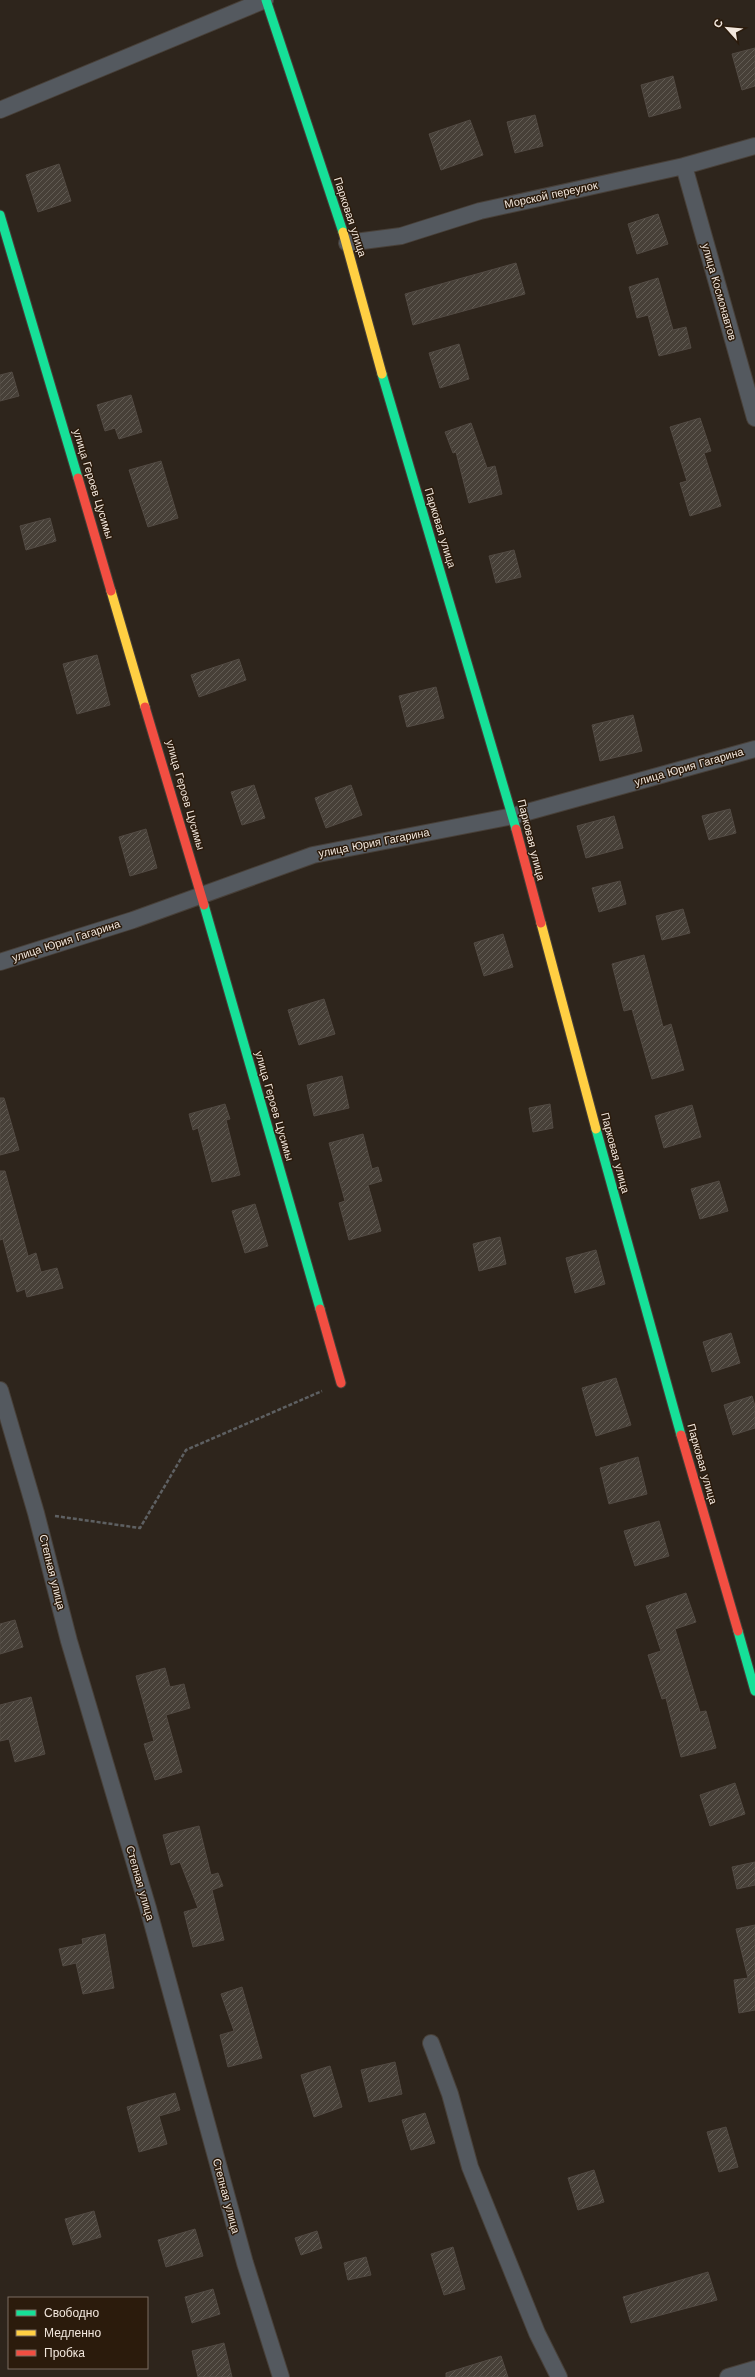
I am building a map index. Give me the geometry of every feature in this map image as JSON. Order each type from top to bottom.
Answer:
[{"type":"street","points":[[0,110],[265,0]]},
{"type":"street","name":"Парковая улица","points":[[265,0],[347,243],[377,359],[514,816],[626,1242],[755,1691]]},
{"type":"street","name":"Морской переулок","points":[[347,243],[401,236],[480,211],[684,166],[755,146]]},
{"type":"street","name":"улица Космонавтов","points":[[684,166],[755,418]]},
{"type":"street","name":"улица Героев Цусимы","points":[[0,214],[201,895],[341,1383]]},
{"type":"street","name":"улица Юрия Гагарина","points":[[0,962],[133,920],[313,855],[514,816],[755,749]]},
{"type":"street","name":"Степная улица","points":[[0,1390],[36,1513],[69,1641],[148,1908],[244,2263],[281,2377]]},
{"type":"street","points":[[431,2043],[450,2094],[470,2167],[537,2333],[559,2377]]},
{"type":"street","points":[[728,2377],[755,2369]]},
{"type":"path","points":[[36,1513],[140,1528],[186,1450],[341,1383]]},
{"type":"building","points":[[755,48],[755,86],[742,90],[732,54]]},
{"type":"building","points":[[673,76],[681,108],[649,117],[641,85]]},
{"type":"building","points":[[535,115],[543,146],[515,153],[507,122]]},
{"type":"building","points":[[470,120],[483,155],[441,170],[429,134]]},
{"type":"building","points":[[59,164],[71,201],[38,212],[26,175]]},
{"type":"building","points":[[658,214],[668,244],[637,254],[628,224]]},
{"type":"building","points":[[516,263],[525,294],[413,325],[405,294]]},
{"type":"building","points":[[658,278],[673,330],[686,327],[691,348],[659,356],[648,315],[637,318],[629,287]]},
{"type":"building","points":[[459,344],[469,379],[440,388],[429,353]]},
{"type":"building","points":[[12,372],[19,396],[0,401],[0,375]]},
{"type":"building","points":[[131,395],[142,432],[119,439],[115,428],[105,431],[97,405]]},
{"type":"building","points":[[700,418],[711,451],[704,453],[721,506],[690,516],[680,483],[687,481],[670,427]]},
{"type":"building","points":[[471,423],[487,468],[495,466],[502,494],[469,503],[456,452],[453,453],[445,432]]},
{"type":"building","points":[[161,461],[178,518],[148,527],[129,470]]},
{"type":"building","points":[[50,518],[56,541],[26,550],[20,526]]},
{"type":"building","points":[[514,550],[521,577],[496,583],[489,556]]},
{"type":"building","points":[[97,655],[110,705],[77,714],[63,664]]},
{"type":"building","points":[[239,659],[246,680],[199,697],[191,675]]},
{"type":"building","points":[[436,687],[444,718],[407,727],[399,696]]},
{"type":"building","points":[[633,715],[642,751],[600,761],[592,725]]},
{"type":"building","points":[[254,785],[265,818],[242,825],[231,792]]},
{"type":"building","points":[[351,785],[362,815],[326,828],[315,798]]},
{"type":"building","points":[[730,809],[736,833],[709,840],[702,816]]},
{"type":"building","points":[[614,816],[623,848],[586,858],[577,826]]},
{"type":"building","points":[[146,829],[157,868],[130,876],[119,837]]},
{"type":"building","points":[[620,881],[626,904],[599,912],[592,888]]},
{"type":"building","points":[[683,909],[690,933],[662,940],[656,916]]},
{"type":"building","points":[[503,934],[513,967],[484,976],[474,943]]},
{"type":"building","points":[[644,955],[663,1027],[671,1024],[684,1070],[652,1079],[632,1009],[624,1011],[612,964]]},
{"type":"building","points":[[324,999],[335,1034],[299,1045],[288,1010]]},
{"type":"building","points":[[342,1076],[349,1108],[314,1116],[307,1085]]},
{"type":"building","points":[[0,1098],[4,1098],[19,1150],[0,1155]]},
{"type":"building","points":[[225,1104],[230,1119],[226,1120],[240,1175],[212,1182],[198,1128],[193,1130],[189,1114]]},
{"type":"building","points":[[550,1104],[553,1128],[533,1132],[529,1108]]},
{"type":"building","points":[[692,1105],[701,1137],[664,1148],[655,1116]]},
{"type":"building","points":[[363,1134],[372,1169],[378,1167],[382,1181],[368,1185],[381,1231],[349,1240],[339,1203],[345,1201],[329,1143]]},
{"type":"building","points":[[0,1171],[5,1171],[28,1256],[36,1253],[41,1272],[57,1268],[63,1288],[27,1297],[25,1289],[17,1292],[3,1239],[0,1240]]},
{"type":"building","points":[[719,1181],[728,1211],[700,1219],[691,1189]]},
{"type":"building","points":[[255,1204],[268,1246],[245,1253],[232,1211]]},
{"type":"building","points":[[500,1237],[506,1264],[479,1271],[473,1244]]},
{"type":"building","points":[[596,1250],[605,1284],[575,1293],[566,1258]]},
{"type":"building","points":[[731,1333],[740,1363],[712,1372],[703,1342]]},
{"type":"building","points":[[616,1378],[631,1425],[596,1436],[582,1388]]},
{"type":"building","points":[[752,1396],[755,1406],[755,1428],[733,1435],[724,1405]]},
{"type":"building","points":[[638,1457],[647,1494],[609,1504],[600,1468]]},
{"type":"building","points":[[659,1521],[669,1556],[635,1566],[624,1531]]},
{"type":"building","points":[[686,1593],[696,1622],[675,1629],[700,1712],[706,1711],[716,1748],[681,1757],[666,1698],[662,1699],[648,1655],[661,1651],[646,1606]]},
{"type":"building","points":[[15,1620],[23,1647],[0,1654],[0,1624]]},
{"type":"building","points":[[165,1668],[170,1687],[184,1684],[190,1708],[166,1715],[182,1772],[155,1780],[144,1744],[154,1741],[136,1676]]},
{"type":"building","points":[[31,1697],[45,1754],[15,1762],[9,1739],[0,1741],[0,1705]]},
{"type":"building","points":[[735,1783],[745,1814],[710,1826],[700,1795]]},
{"type":"building","points":[[199,1826],[211,1875],[218,1873],[223,1886],[212,1890],[224,1940],[193,1947],[184,1912],[198,1908],[180,1862],[171,1865],[163,1835]]},
{"type":"building","points":[[755,1862],[755,1885],[737,1889],[732,1867]]},
{"type":"building","points":[[755,1925],[755,2010],[739,2013],[734,1980],[748,1978],[736,1929]]},
{"type":"building","points":[[105,1934],[114,1988],[83,1994],[76,1963],[63,1966],[59,1949],[83,1944],[82,1939]]},
{"type":"building","points":[[242,1987],[262,2058],[228,2067],[220,2035],[234,2031],[221,1994]]},
{"type":"building","points":[[395,2062],[402,2094],[369,2102],[361,2070]]},
{"type":"building","points":[[330,2066],[342,2107],[314,2117],[301,2075]]},
{"type":"building","points":[[175,2093],[180,2110],[159,2116],[167,2144],[139,2152],[127,2107]]},
{"type":"building","points":[[425,2113],[435,2143],[411,2150],[402,2120]]},
{"type":"building","points":[[726,2127],[738,2167],[719,2172],[707,2132]]},
{"type":"building","points":[[594,2170],[604,2202],[578,2210],[568,2178]]},
{"type":"building","points":[[94,2211],[101,2237],[73,2245],[65,2219]]},
{"type":"building","points":[[195,2229],[203,2256],[166,2267],[158,2240]]},
{"type":"building","points":[[317,2231],[322,2248],[301,2255],[295,2238]]},
{"type":"building","points":[[453,2247],[465,2289],[444,2295],[431,2254]]},
{"type":"building","points":[[366,2257],[371,2275],[348,2280],[344,2263]]},
{"type":"building","points":[[708,2272],[717,2300],[631,2323],[623,2297]]},
{"type":"building","points":[[213,2289],[220,2314],[192,2323],[185,2297]]},
{"type":"building","points":[[224,2343],[232,2377],[198,2377],[192,2351]]},
{"type":"building","points":[[501,2356],[508,2377],[446,2377],[446,2373]]},
{"type":"traffic: fast","points":[[266,0],[343,232]]},
{"type":"traffic: fast","points":[[0,215],[78,478]]},
{"type":"traffic: fast","points":[[382,374],[516,829]]},
{"type":"traffic: fast","points":[[204,905],[320,1309]]},
{"type":"traffic: fast","points":[[596,1129],[681,1435]]},
{"type":"traffic: fast","points":[[738,1631],[755,1691]]},
{"type":"traffic: slow","points":[[343,232],[382,374]]},
{"type":"traffic: slow","points":[[111,591],[145,707]]},
{"type":"traffic: slow","points":[[541,923],[596,1129]]},
{"type":"traffic: jam","points":[[78,478],[111,591]]},
{"type":"traffic: jam","points":[[145,707],[204,905]]},
{"type":"traffic: jam","points":[[516,829],[541,923]]},
{"type":"traffic: jam","points":[[320,1309],[341,1383]]},
{"type":"traffic: jam","points":[[681,1435],[738,1631]]}]
